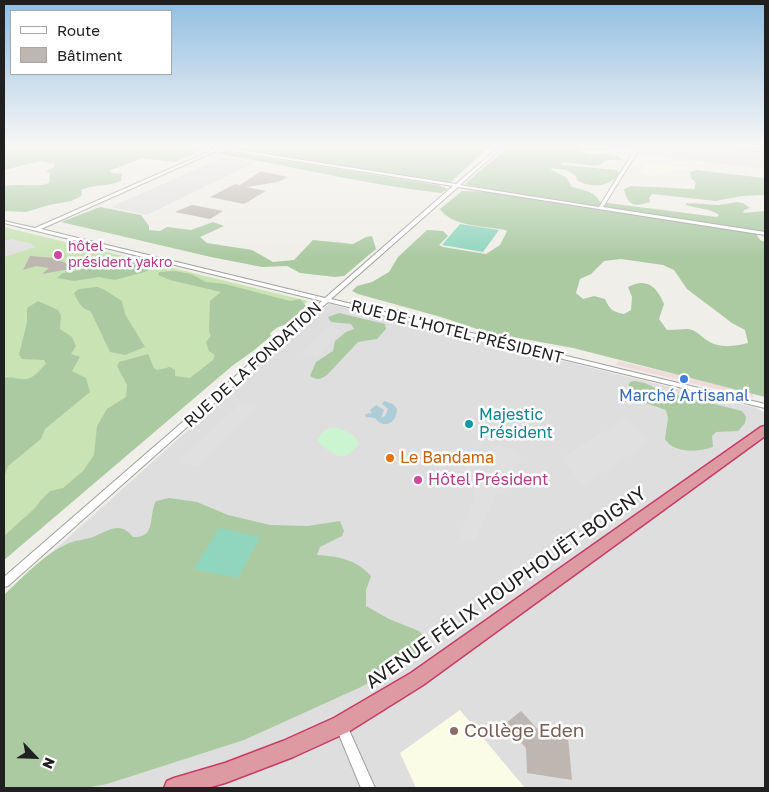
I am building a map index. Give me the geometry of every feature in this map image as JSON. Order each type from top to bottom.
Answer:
[{"type":"highway","name":"AVENUE FÉLIX HOUPHOUËT-BOIGNY","points":[[174,788],[224,773],[286,750],[341,724],[434,667],[765,430]]},
{"type":"street","points":[[35,230],[141,183]]},
{"type":"street","points":[[437,183],[602,207],[765,234]]},
{"type":"street","name":"RUE DE LA FONDATION","points":[[4,583],[459,183]]},
{"type":"street","points":[[602,207],[617,183]]},
{"type":"street","name":"RUE DE L'HOTEL PRÉSIDENT","points":[[4,222],[765,406]]},
{"type":"street","points":[[341,724],[368,788]]},
{"type":"shaded area","points":[[165,183],[213,183],[147,215],[111,207]]},
{"type":"shaded area","points":[[12,239],[32,244],[36,247],[4,257],[4,241]]},
{"type":"shaded area","points":[[329,304],[756,408],[765,413],[765,788],[4,788],[4,595]]},
{"type":"shaded area","points":[[327,327],[343,331],[318,357],[300,353]]},
{"type":"shaded area","name":"Marché Artisanal","points":[[618,361],[753,393],[753,398],[616,365]]},
{"type":"shaded area","points":[[242,402],[259,407],[198,467],[180,460]]},
{"type":"shaded area","points":[[626,418],[650,442],[583,486],[561,458]]},
{"type":"shaded area","points":[[493,444],[516,450],[522,456],[504,493],[496,494],[476,538],[461,542],[460,532],[476,497],[470,486],[478,469],[492,473],[497,463],[484,459]]},
{"type":"shaded area","name":"Collège Eden","points":[[460,710],[525,788],[416,788],[400,753]]},
{"type":"green space","points":[[49,183],[114,183],[81,190],[82,194],[80,197],[71,201],[26,212],[4,211],[4,186]]},
{"type":"green space","points":[[374,183],[425,183],[448,189],[441,193]]},
{"type":"green space","points":[[570,183],[572,187],[592,193],[600,202],[717,217],[719,215],[712,211],[686,205],[687,203],[719,205],[737,202],[743,203],[750,208],[744,210],[743,213],[765,211],[765,235],[757,235],[760,240],[765,242],[765,397],[573,348],[486,332],[352,291],[357,286],[372,282],[389,272],[398,257],[427,230],[443,231],[448,236],[439,245],[443,247],[486,254],[500,245],[507,231],[461,222],[445,215],[440,209],[462,191],[494,192],[465,184]],"holes":[[[621,259],[663,265],[674,270],[687,289],[732,323],[745,330],[748,343],[723,346],[713,344],[696,332],[688,329],[667,330],[659,319],[664,304],[658,293],[650,285],[641,283],[628,287],[632,297],[631,310],[624,314],[612,310],[605,299],[594,296],[583,299],[576,293],[580,279],[591,274],[604,261]]]},
{"type":"green space","points":[[582,183],[608,183],[600,185]]},
{"type":"green space","points":[[696,183],[765,183],[765,195],[742,196],[716,201],[652,194],[649,198],[650,202],[636,205],[630,202],[624,189],[631,186],[694,189]]},
{"type":"green space","points":[[100,207],[141,215],[149,226],[149,230],[160,231],[167,227],[191,230],[213,222],[224,226],[200,237],[207,243],[252,250],[273,262],[294,260],[313,240],[353,244],[372,236],[376,249],[344,276],[335,277],[300,273],[287,266],[262,267],[211,257],[61,222]]},
{"type":"green space","points":[[460,224],[499,230],[483,252],[442,245]]},
{"type":"green space","points":[[4,227],[308,301],[4,560]]},
{"type":"green space","points":[[102,260],[121,260],[152,267],[148,271],[115,280],[99,277],[74,281],[57,278],[63,273],[80,270]]},
{"type":"green space","points":[[175,271],[191,274],[206,282],[225,284],[290,301],[300,299],[306,306],[287,324],[278,327],[270,333],[271,336],[232,366],[4,560],[4,536],[35,508],[50,491],[63,488],[83,471],[94,455],[97,426],[107,409],[126,397],[127,385],[117,366],[119,362],[148,354],[154,368],[157,370],[170,367],[175,370],[175,376],[190,378],[213,360],[215,355],[209,351],[206,342],[211,336],[209,332],[210,301],[221,292],[170,280],[158,275],[159,272]]},
{"type":"green space","points":[[97,287],[122,301],[125,314],[145,347],[125,355],[110,352],[92,314],[82,307],[74,293],[79,289]]},
{"type":"green space","points":[[38,301],[58,310],[61,315],[60,329],[72,337],[76,346],[71,354],[80,357],[72,371],[86,378],[90,392],[45,429],[41,439],[8,466],[4,477],[4,378],[29,378],[46,364],[44,360],[22,359],[19,355],[27,322],[27,308]]},
{"type":"green space","points":[[339,313],[385,324],[386,329],[377,339],[358,342],[327,375],[320,379],[310,376],[316,362],[333,351],[335,341],[346,332],[354,329],[351,324],[331,322],[328,317]]},
{"type":"green space","points":[[630,382],[645,383],[661,391],[742,411],[746,417],[745,423],[738,431],[716,432],[712,436],[713,447],[694,451],[674,447],[665,439],[668,418],[666,410],[631,398],[628,386]]},
{"type":"green space","points":[[332,428],[340,429],[354,437],[359,443],[354,450],[349,454],[340,456],[318,442],[317,439],[325,430]]},
{"type":"green space","points":[[169,498],[197,502],[228,515],[270,525],[308,526],[340,521],[344,531],[342,536],[320,547],[317,555],[347,560],[366,571],[371,576],[366,590],[366,606],[389,619],[419,631],[429,641],[424,651],[361,687],[244,740],[107,784],[85,788],[4,788],[4,595],[42,560],[70,543],[93,537],[114,528],[124,529],[133,537],[146,534],[149,530],[156,501]]},
{"type":"green space","points":[[219,528],[260,537],[238,578],[194,569]]},
{"type":"water","points":[[384,401],[393,404],[397,409],[395,418],[392,421],[382,424],[375,418],[366,417],[365,414],[372,413],[370,410],[376,405],[384,410],[381,418],[385,416],[388,409],[382,404]]},
{"type":"building","points":[[243,183],[272,183],[246,187],[266,191],[244,204],[210,197],[235,184],[240,185]]},
{"type":"building","points":[[192,205],[223,211],[210,219],[175,212]]},
{"type":"building","points":[[30,256],[54,258],[76,268],[42,274],[49,268],[36,266],[23,270]]},
{"type":"building","points":[[521,711],[541,733],[568,737],[572,780],[527,773],[526,748],[505,724]]},
{"type":"place","name":"hôtel président yakro","points":[[58,255]]},
{"type":"place","name":"Marché Artisanal","points":[[684,379]]},
{"type":"place","name":"Majestic Président","points":[[469,424]]},
{"type":"place","name":"Le Bandama","points":[[390,458]]},
{"type":"place","name":"Hôtel Président","points":[[418,480]]},
{"type":"place","name":"Collège Eden","points":[[454,731]]}]
